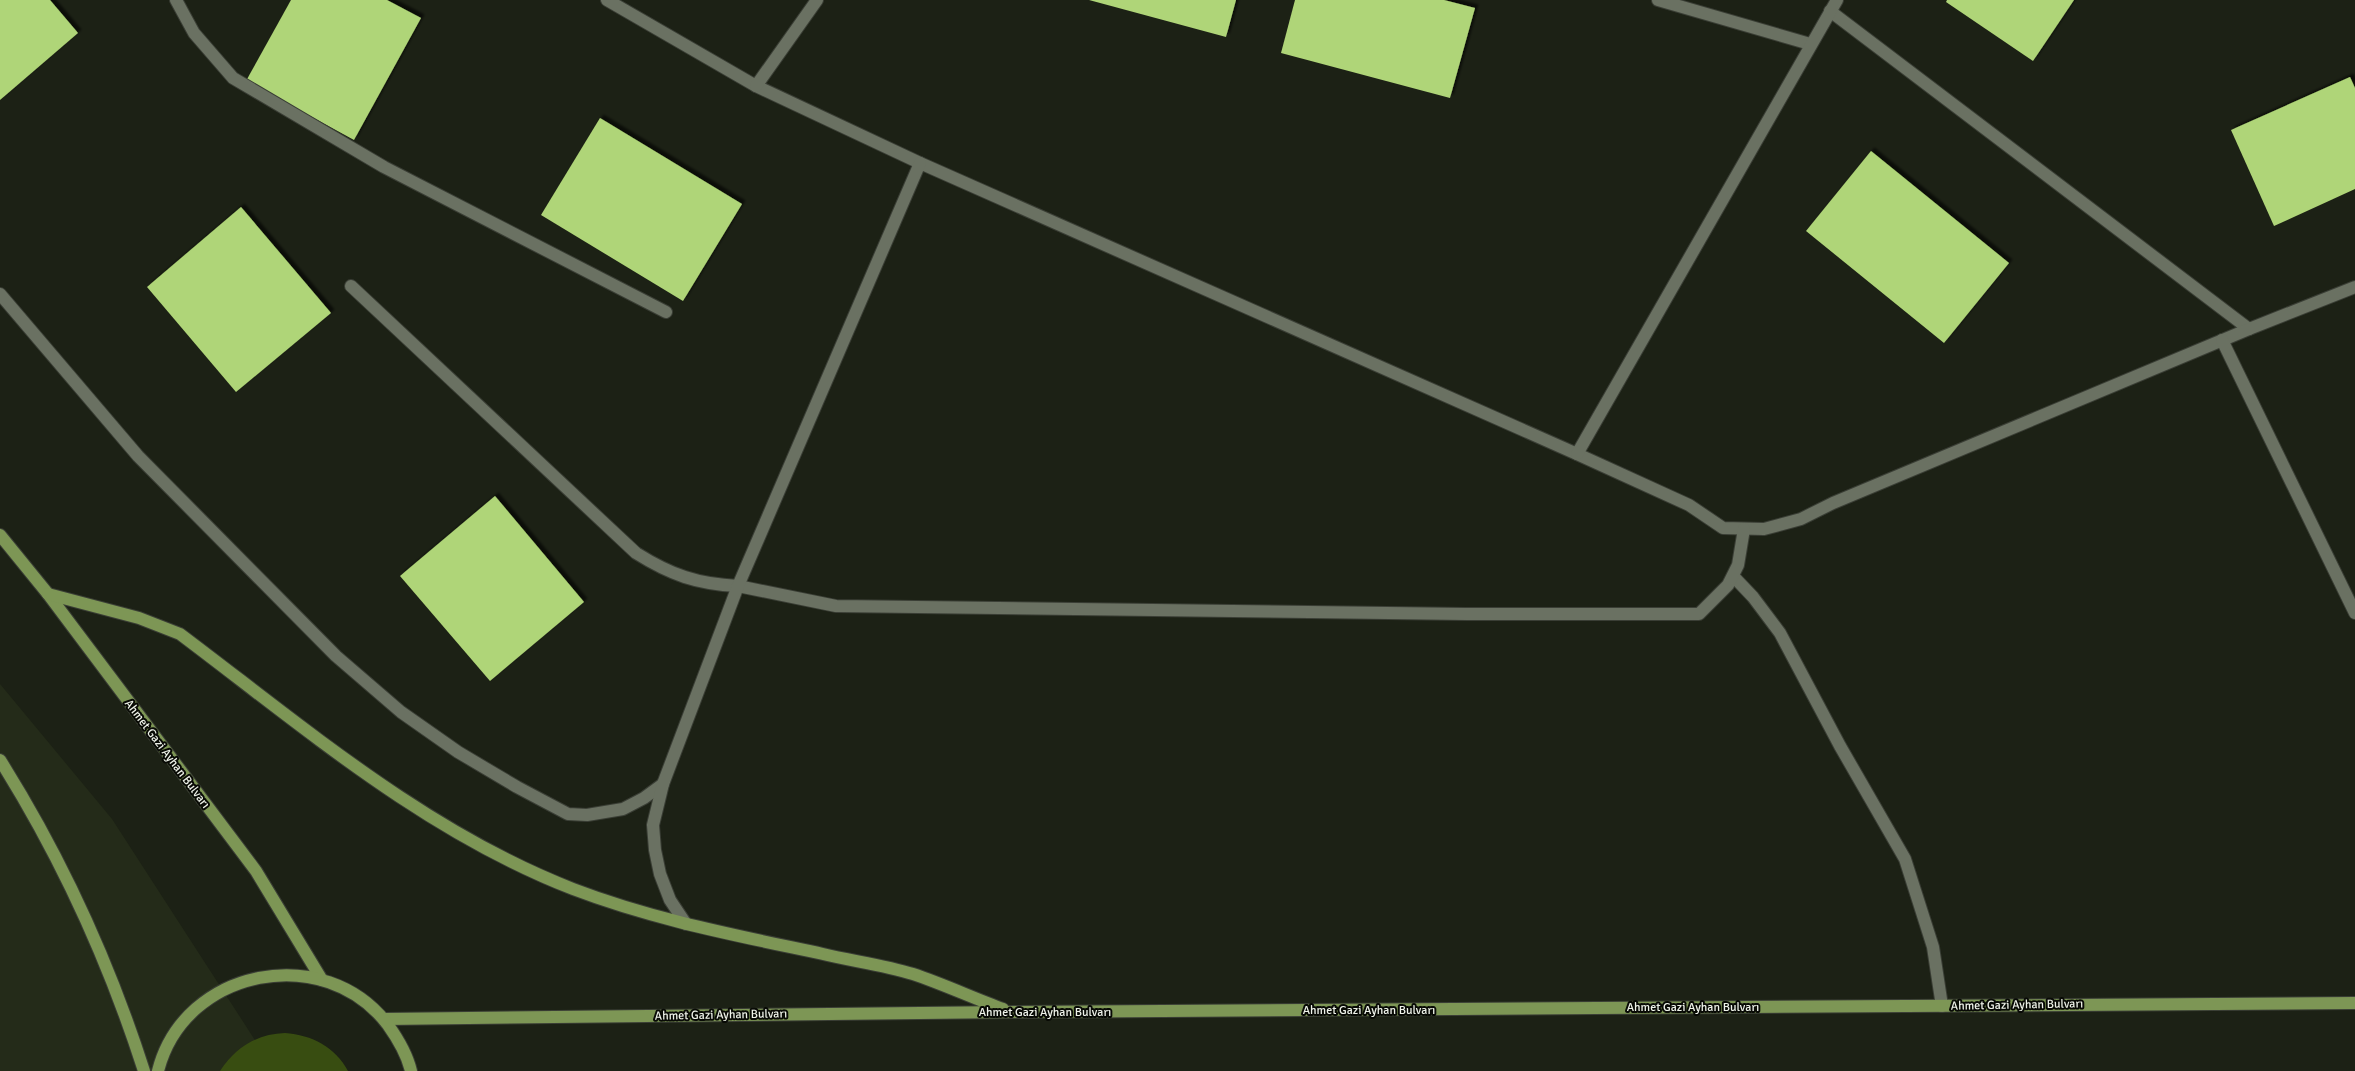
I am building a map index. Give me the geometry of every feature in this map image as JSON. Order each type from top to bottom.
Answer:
[{"type":"main road","name":"Ahmet Gazi Ayhan Bulvarı","points":[[0,535],[48,594],[256,871],[322,980]]},
{"type":"main road","points":[[48,594],[139,618],[180,634],[408,804],[468,840],[519,866],[573,889],[629,908],[686,924],[912,974],[1010,1012]]},
{"type":"main road","points":[[0,760],[52,850],[85,918],[111,977],[144,1071]]},
{"type":"main road","points":[[158,1071],[167,1047],[188,1016],[216,993],[238,983],[268,976],[286,974],[322,980],[356,995],[384,1019],[403,1050],[411,1071]]},
{"type":"main road","name":"Ahmet Gazi Ayhan Bulvarı","points":[[384,1019],[1010,1012],[2355,1003]]},
{"type":"street","points":[[176,0],[194,34],[233,78],[384,167],[666,312]]},
{"type":"street","points":[[607,0],[756,86],[920,163],[1689,505],[1724,528],[1764,530],[1801,519],[1833,503],[2222,340],[2355,287]]},
{"type":"street","points":[[756,86],[817,0]]},
{"type":"street","points":[[1658,0],[1810,44]]},
{"type":"street","points":[[1577,454],[1810,44],[1837,0]]},
{"type":"street","points":[[1830,11],[2249,329]]},
{"type":"street","points":[[686,924],[670,900],[660,874],[654,850],[653,824],[663,784],[738,586],[920,163]]},
{"type":"street","points":[[351,286],[636,553],[661,569],[689,580],[714,585],[738,586],[836,606],[1466,614],[1699,614],[1728,585],[1733,576],[1738,565],[1744,529]]},
{"type":"street","points":[[0,294],[138,456],[336,656],[401,712],[458,752],[568,814],[587,815],[623,809],[644,798],[663,784]]},
{"type":"street","points":[[2222,340],[2355,612]]},
{"type":"street","points":[[1733,576],[1753,597],[1780,633],[1840,746],[1905,859],[1933,948],[1942,1006]]},
{"type":"shaded area","points":[[0,684],[112,819],[275,1071],[0,1071]]},
{"type":"green space","points":[[285,1033],[304,1036],[322,1044],[336,1055],[348,1071],[220,1071],[233,1055],[248,1043],[265,1036]]},
{"type":"building","points":[[0,0],[50,0],[78,33],[0,100]]},
{"type":"building","points":[[291,0],[387,0],[421,18],[354,140],[246,81]]},
{"type":"building","points":[[1089,0],[1236,0],[1226,37]]},
{"type":"building","points":[[1295,0],[1444,0],[1475,8],[1450,98],[1281,53]]},
{"type":"building","points":[[1947,0],[2074,0],[2033,61],[1946,2]]},
{"type":"building","points":[[2350,77],[2355,88],[2355,189],[2274,226],[2231,130]]},
{"type":"building","points":[[600,118],[742,204],[683,301],[541,215]]},
{"type":"building","points":[[1871,151],[2009,263],[1944,343],[1806,231]]},
{"type":"building","points":[[241,207],[331,313],[236,392],[147,287]]},
{"type":"building","points":[[495,496],[584,602],[490,681],[400,576]]}]
